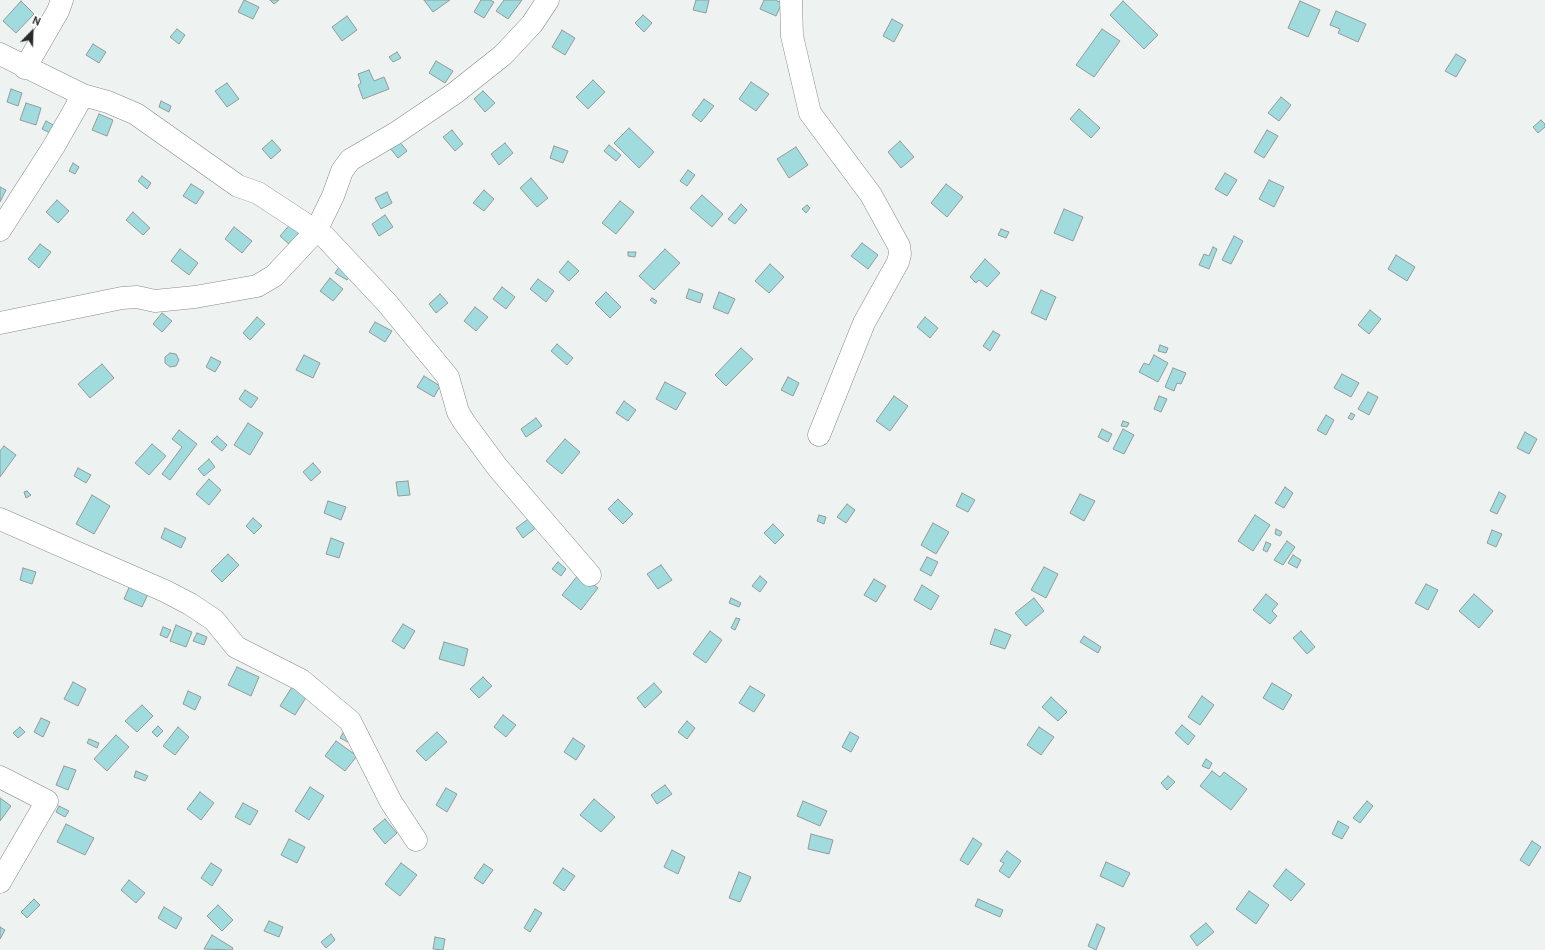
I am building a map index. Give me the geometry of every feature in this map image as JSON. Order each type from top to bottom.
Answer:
[{"type":"street","points":[[25,68],[58,11],[62,0]]},
{"type":"street","points":[[0,323],[122,298],[137,297],[155,301],[195,297],[256,286],[274,276],[316,231],[333,196],[342,171],[350,160],[396,133],[455,93],[503,55],[532,24],[548,0]]},
{"type":"street","points":[[791,0],[792,36],[810,113],[871,195],[899,246],[900,254],[898,262],[864,323],[819,435]]},
{"type":"street","points":[[0,54],[25,68],[83,95],[108,102],[136,114],[238,186],[258,192],[325,237],[387,303],[448,377],[458,412],[464,422],[498,468],[590,575]]},
{"type":"street","points":[[0,230],[25,192],[83,95]]},
{"type":"street","points":[[0,519],[165,591],[190,604],[214,620],[236,647],[301,680],[350,721],[391,802],[416,840]]},
{"type":"street","points":[[0,777],[47,801],[0,882]]},
{"type":"building","points":[[244,0],[259,7],[253,19],[238,12]]},
{"type":"building","points":[[270,0],[279,0],[274,4]]},
{"type":"building","points":[[424,0],[450,0],[433,12]]},
{"type":"building","points":[[481,0],[490,0],[494,2],[484,18],[474,12]]},
{"type":"building","points":[[504,0],[522,0],[508,19],[496,11]]},
{"type":"building","points":[[696,0],[709,0],[706,13],[693,10]]},
{"type":"building","points":[[764,0],[775,0],[782,3],[776,16],[760,9]]},
{"type":"building","points":[[21,1],[34,14],[16,33],[3,21]]},
{"type":"building","points":[[1123,1],[1158,35],[1144,49],[1110,15]]},
{"type":"building","points":[[1300,1],[1320,10],[1308,37],[1288,28]]},
{"type":"building","points":[[1336,11],[1366,24],[1358,42],[1338,33],[1340,29],[1330,25]]},
{"type":"building","points":[[643,15],[652,23],[644,32],[635,23]]},
{"type":"building","points":[[347,16],[357,30],[342,41],[332,27]]},
{"type":"building","points":[[892,19],[903,25],[894,42],[883,36]]},
{"type":"building","points":[[177,29],[185,35],[179,44],[170,37]]},
{"type":"building","points":[[1102,29],[1120,41],[1094,77],[1076,65]]},
{"type":"building","points":[[562,30],[575,38],[565,55],[552,47]]},
{"type":"building","points":[[93,44],[106,52],[99,63],[86,55]]},
{"type":"building","points":[[397,52],[401,58],[393,62],[389,57]]},
{"type":"building","points":[[1456,54],[1466,60],[1456,77],[1445,71]]},
{"type":"building","points":[[436,61],[453,71],[445,83],[429,73]]},
{"type":"building","points":[[369,70],[374,81],[384,77],[389,89],[363,99],[358,85],[361,83],[358,74]]},
{"type":"building","points":[[593,80],[605,92],[588,109],[576,97]]},
{"type":"building","points":[[751,82],[769,94],[756,111],[739,99]]},
{"type":"building","points":[[227,83],[239,99],[227,107],[215,91]]},
{"type":"building","points":[[11,89],[22,93],[18,106],[7,102]]},
{"type":"building","points":[[483,91],[495,103],[485,112],[474,99]]},
{"type":"building","points":[[1281,97],[1291,105],[1279,121],[1268,113]]},
{"type":"building","points":[[704,99],[714,106],[701,122],[692,115]]},
{"type":"building","points":[[161,101],[171,106],[169,112],[159,107]]},
{"type":"building","points":[[26,103],[41,108],[36,125],[20,120]]},
{"type":"building","points":[[1079,109],[1100,128],[1091,138],[1070,119]]},
{"type":"building","points":[[99,114],[113,120],[107,136],[92,130]]},
{"type":"building","points":[[1541,120],[1545,124],[1545,127],[1538,133],[1533,127]]},
{"type":"building","points":[[46,121],[59,128],[56,136],[42,129]]},
{"type":"building","points":[[629,128],[654,152],[639,168],[614,143]]},
{"type":"building","points":[[452,130],[463,144],[455,151],[443,137]]},
{"type":"building","points":[[1267,130],[1278,136],[1264,158],[1254,152]]},
{"type":"building","points":[[272,140],[281,150],[271,159],[262,149]]},
{"type":"building","points":[[399,141],[407,151],[398,158],[390,148]]},
{"type":"building","points":[[900,141],[914,157],[901,168],[888,152]]},
{"type":"building","points":[[505,143],[513,153],[499,165],[491,154]]},
{"type":"building","points":[[609,145],[621,155],[616,161],[604,151]]},
{"type":"building","points":[[554,146],[568,151],[563,163],[550,158]]},
{"type":"building","points":[[796,147],[808,165],[789,178],[777,159]]},
{"type":"building","points":[[73,163],[79,167],[75,174],[69,171]]},
{"type":"building","points":[[688,170],[695,175],[687,186],[680,181]]},
{"type":"building","points":[[1225,173],[1237,180],[1227,196],[1215,189]]},
{"type":"building","points":[[142,176],[151,183],[147,189],[138,181]]},
{"type":"building","points":[[531,178],[548,198],[537,207],[520,188]]},
{"type":"building","points":[[1269,180],[1284,187],[1274,207],[1259,199]]},
{"type":"building","points":[[191,184],[204,192],[196,204],[183,196]]},
{"type":"building","points":[[946,184],[963,197],[947,217],[931,203]]},
{"type":"building","points":[[0,187],[6,190],[0,202]]},
{"type":"building","points":[[484,190],[494,199],[484,211],[473,203]]},
{"type":"building","points":[[387,192],[392,203],[381,209],[375,198]]},
{"type":"building","points":[[702,195],[723,214],[712,227],[690,208]]},
{"type":"building","points":[[57,200],[69,211],[58,223],[46,212]]},
{"type":"building","points":[[620,201],[634,212],[616,234],[602,223]]},
{"type":"building","points":[[741,204],[747,210],[735,224],[728,219]]},
{"type":"building","points":[[807,205],[810,208],[806,213],[802,209]]},
{"type":"building","points":[[1064,209],[1083,217],[1073,241],[1054,233]]},
{"type":"building","points":[[133,212],[150,228],[143,235],[126,220]]},
{"type":"building","points":[[385,215],[393,227],[379,236],[372,224]]},
{"type":"building","points":[[293,221],[303,229],[290,245],[280,236]]},
{"type":"building","points":[[234,227],[252,241],[242,253],[225,239]]},
{"type":"building","points":[[1001,229],[1009,232],[1006,238],[998,235]]},
{"type":"building","points":[[1234,236],[1243,241],[1231,264],[1222,260]]},
{"type":"building","points":[[862,243],[878,255],[868,269],[851,256]]},
{"type":"building","points":[[40,244],[51,252],[39,268],[28,259]]},
{"type":"building","points":[[1213,247],[1217,249],[1209,269],[1199,265],[1204,254],[1209,256]]},
{"type":"building","points":[[180,249],[198,263],[189,275],[171,261]]},
{"type":"building","points":[[665,249],[680,263],[654,290],[639,276]]},
{"type":"building","points":[[628,252],[636,252],[635,257],[628,256]]},
{"type":"building","points":[[1396,255],[1415,267],[1407,281],[1388,269]]},
{"type":"building","points":[[985,259],[1000,273],[987,287],[979,280],[976,283],[970,277]]},
{"type":"building","points":[[568,261],[579,271],[569,281],[559,272]]},
{"type":"building","points":[[341,264],[353,271],[347,280],[335,273]]},
{"type":"building","points":[[770,264],[784,277],[769,293],[755,281]]},
{"type":"building","points":[[330,278],[343,289],[333,301],[320,291]]},
{"type":"building","points":[[538,279],[554,291],[546,302],[530,289]]},
{"type":"building","points":[[502,287],[515,297],[506,309],[493,299]]},
{"type":"building","points":[[689,289],[703,294],[700,303],[686,298]]},
{"type":"building","points":[[1041,290],[1056,297],[1046,320],[1031,313]]},
{"type":"building","points":[[606,292],[621,307],[610,318],[595,303]]},
{"type":"building","points":[[719,292],[735,299],[728,314],[713,308]]},
{"type":"building","points":[[440,294],[448,303],[436,313],[429,304]]},
{"type":"building","points":[[652,298],[657,301],[655,304],[650,300]]},
{"type":"building","points":[[475,307],[488,317],[476,331],[464,321]]},
{"type":"building","points":[[1370,310],[1381,319],[1369,334],[1358,325]]},
{"type":"building","points":[[162,313],[172,321],[162,332],[153,324]]},
{"type":"building","points":[[257,317],[265,324],[250,340],[243,333]]},
{"type":"building","points":[[925,317],[938,328],[930,338],[917,327]]},
{"type":"building","points":[[375,322],[392,331],[385,342],[369,332]]},
{"type":"building","points":[[993,331],[1000,335],[990,351],[983,346]]},
{"type":"building","points":[[557,344],[573,358],[567,365],[551,351]]},
{"type":"building","points":[[1160,345],[1168,348],[1166,353],[1158,351]]},
{"type":"building","points":[[741,348],[753,359],[726,386],[715,375]]},
{"type":"building","points":[[170,353],[176,354],[179,360],[176,366],[170,367],[165,363],[165,357]]},
{"type":"building","points":[[304,355],[320,363],[313,378],[296,370]]},
{"type":"building","points":[[1154,355],[1168,363],[1158,382],[1139,372],[1144,363],[1149,365]]},
{"type":"building","points":[[211,357],[221,362],[215,372],[206,367]]},
{"type":"building","points":[[102,364],[114,378],[90,398],[78,384]]},
{"type":"building","points":[[1173,368],[1186,373],[1181,384],[1177,383],[1174,391],[1165,387]]},
{"type":"building","points":[[1342,374],[1359,383],[1351,397],[1334,388]]},
{"type":"building","points":[[424,376],[440,386],[434,397],[417,387]]},
{"type":"building","points":[[788,377],[799,383],[793,396],[781,390]]},
{"type":"building","points":[[665,382],[686,393],[676,410],[656,399]]},
{"type":"building","points":[[245,390],[258,398],[251,408],[239,399]]},
{"type":"building","points":[[1368,392],[1378,397],[1369,415],[1358,409]]},
{"type":"building","points":[[894,396],[908,406],[890,431],[876,421]]},
{"type":"building","points":[[1159,396],[1167,399],[1161,412],[1154,409]]},
{"type":"building","points":[[624,401],[636,410],[628,421],[616,413]]},
{"type":"building","points":[[1351,413],[1355,415],[1352,420],[1348,418]]},
{"type":"building","points":[[1326,415],[1334,420],[1326,435],[1317,430]]},
{"type":"building","points":[[536,418],[542,426],[526,437],[521,429]]},
{"type":"building","points":[[1123,421],[1129,423],[1127,427],[1121,426]]},
{"type":"building","points":[[248,423],[263,433],[250,455],[234,445]]},
{"type":"building","points":[[1102,429],[1112,434],[1108,442],[1098,437]]},
{"type":"building","points":[[1123,429],[1134,435],[1124,454],[1113,449]]},
{"type":"building","points":[[179,430],[197,444],[170,480],[162,474],[182,447],[172,439]]},
{"type":"building","points":[[1525,432],[1537,439],[1529,454],[1517,448]]},
{"type":"building","points":[[217,436],[227,445],[222,451],[211,442]]},
{"type":"building","points":[[565,439],[580,452],[562,474],[546,461]]},
{"type":"building","points":[[152,444],[166,456],[149,475],[135,463]]},
{"type":"building","points":[[4,446],[16,455],[0,477],[0,451]]},
{"type":"building","points":[[209,459],[215,467],[204,476],[198,469]]},
{"type":"building","points":[[313,463],[321,472],[311,481],[303,472]]},
{"type":"building","points":[[78,468],[91,475],[86,483],[74,476]]},
{"type":"building","points":[[209,479],[221,490],[209,505],[196,494]]},
{"type":"building","points":[[408,481],[410,495],[398,496],[396,482]]},
{"type":"building","points":[[1285,487],[1293,493],[1284,508],[1275,503]]},
{"type":"building","points":[[27,491],[31,495],[26,498],[24,492]]},
{"type":"building","points":[[1499,492],[1506,496],[1497,514],[1490,511]]},
{"type":"building","points":[[962,493],[975,500],[968,512],[956,506]]},
{"type":"building","points":[[1080,494],[1095,501],[1084,521],[1070,513]]},
{"type":"building","points":[[92,495],[110,506],[94,534],[76,524]]},
{"type":"building","points":[[618,499],[633,514],[623,524],[608,509]]},
{"type":"building","points":[[328,501],[346,507],[341,520],[324,513]]},
{"type":"building","points":[[847,504],[855,510],[846,523],[837,517]]},
{"type":"building","points":[[819,515],[826,517],[824,524],[817,521]]},
{"type":"building","points":[[1255,515],[1270,525],[1253,551],[1238,541]]},
{"type":"building","points":[[531,517],[538,526],[523,538],[516,528]]},
{"type":"building","points":[[253,518],[262,526],[254,534],[246,526]]},
{"type":"building","points":[[933,523],[949,532],[936,554],[921,545]]},
{"type":"building","points":[[773,524],[784,535],[775,544],[764,533]]},
{"type":"building","points":[[165,528],[186,538],[181,548],[161,538]]},
{"type":"building","points":[[1276,529],[1282,532],[1280,536],[1275,534]]},
{"type":"building","points":[[1492,530],[1502,534],[1496,547],[1487,543]]},
{"type":"building","points":[[331,538],[344,543],[339,558],[326,554]]},
{"type":"building","points":[[1287,541],[1295,547],[1283,565],[1274,560]]},
{"type":"building","points":[[1266,542],[1271,544],[1267,552],[1263,550]]},
{"type":"building","points":[[228,554],[239,565],[222,582],[211,571]]},
{"type":"building","points":[[1293,555],[1301,560],[1297,568],[1288,563]]},
{"type":"building","points":[[927,557],[938,562],[931,576],[920,570]]},
{"type":"building","points":[[558,562],[566,569],[561,576],[552,569]]},
{"type":"building","points":[[661,565],[672,580],[658,589],[647,574]]},
{"type":"building","points":[[1044,567],[1058,574],[1046,598],[1031,590]]},
{"type":"building","points":[[23,568],[36,572],[32,584],[20,580]]},
{"type":"building","points":[[579,574],[598,588],[581,610],[562,595]]},
{"type":"building","points":[[760,576],[767,582],[760,592],[752,586]]},
{"type":"building","points":[[874,579],[886,586],[876,602],[864,595]]},
{"type":"building","points":[[131,583],[149,592],[142,607],[124,599]]},
{"type":"building","points":[[1426,584],[1438,590],[1428,610],[1415,603]]},
{"type":"building","points":[[922,585],[939,596],[931,610],[914,600]]},
{"type":"building","points":[[1266,594],[1278,604],[1272,611],[1277,616],[1270,624],[1253,610]]},
{"type":"building","points":[[1474,594],[1493,611],[1479,628],[1459,611]]},
{"type":"building","points":[[731,598],[741,603],[739,607],[729,603]]},
{"type":"building","points":[[1034,598],[1044,611],[1026,626],[1015,613]]},
{"type":"building","points":[[736,618],[740,619],[735,630],[731,628]]},
{"type":"building","points":[[403,624],[415,631],[404,649],[392,641]]},
{"type":"building","points":[[176,625],[192,632],[186,647],[170,641]]},
{"type":"building","points":[[163,627],[171,630],[167,638],[160,635]]},
{"type":"building","points":[[995,629],[1011,635],[1005,649],[990,644]]},
{"type":"building","points":[[710,631],[722,640],[706,663],[693,654]]},
{"type":"building","points":[[1301,631],[1315,647],[1307,654],[1293,638]]},
{"type":"building","points":[[197,633],[207,637],[204,645],[193,641]]},
{"type":"building","points":[[1084,636],[1101,647],[1098,653],[1080,642]]},
{"type":"building","points":[[444,642],[468,649],[464,666],[439,659]]},
{"type":"building","points":[[237,667],[259,677],[251,696],[228,685]]},
{"type":"building","points":[[483,677],[492,686],[479,698],[470,689]]},
{"type":"building","points":[[73,682],[86,689],[78,706],[64,699]]},
{"type":"building","points":[[654,683],[662,692],[645,708],[637,698]]},
{"type":"building","points":[[1272,683],[1292,695],[1283,710],[1263,698]]},
{"type":"building","points":[[750,686],[765,695],[754,712],[739,703]]},
{"type":"building","points":[[292,687],[307,696],[295,715],[280,706]]},
{"type":"building","points":[[188,691],[201,697],[195,710],[183,704]]},
{"type":"building","points":[[1202,696],[1214,705],[1200,725],[1188,717]]},
{"type":"building","points":[[1051,697],[1067,712],[1058,721],[1042,707]]},
{"type":"building","points":[[142,705],[153,716],[137,732],[125,721]]},
{"type":"building","points":[[503,715],[516,725],[506,737],[494,727]]},
{"type":"building","points":[[41,718],[50,722],[43,737],[34,732]]},
{"type":"building","points":[[687,721],[695,728],[687,739],[678,732]]},
{"type":"building","points":[[1182,725],[1195,736],[1188,745],[1175,733]]},
{"type":"building","points":[[158,726],[163,731],[157,737],[152,732]]},
{"type":"building","points":[[20,727],[25,732],[18,738],[13,733]]},
{"type":"building","points":[[178,727],[189,737],[175,755],[163,746]]},
{"type":"building","points":[[1039,727],[1054,737],[1041,755],[1027,745]]},
{"type":"building","points":[[344,731],[350,743],[340,738]]},
{"type":"building","points":[[437,732],[447,742],[426,761],[416,751]]},
{"type":"building","points":[[850,732],[859,737],[851,752],[842,747]]},
{"type":"building","points":[[116,735],[129,747],[107,771],[94,759]]},
{"type":"building","points":[[573,738],[585,746],[576,760],[564,752]]},
{"type":"building","points":[[89,739],[99,743],[97,748],[87,743]]},
{"type":"building","points":[[336,741],[357,756],[345,771],[325,756]]},
{"type":"building","points":[[1206,759],[1212,763],[1209,769],[1202,766]]},
{"type":"building","points":[[64,766],[76,770],[68,790],[56,785]]},
{"type":"building","points":[[136,771],[148,776],[145,781],[134,777]]},
{"type":"building","points":[[1212,771],[1220,777],[1224,772],[1247,789],[1231,810],[1200,786]]},
{"type":"building","points":[[1168,776],[1175,782],[1167,790],[1161,783]]},
{"type":"building","points":[[665,785],[672,794],[657,804],[651,795]]},
{"type":"building","points":[[310,787],[324,796],[309,820],[295,811]]},
{"type":"building","points":[[446,788],[457,794],[447,812],[436,805]]},
{"type":"building","points":[[200,792],[214,803],[201,820],[187,809]]},
{"type":"building","points":[[0,798],[11,806],[0,821]]},
{"type":"building","points":[[594,799],[615,817],[601,832],[580,815]]},
{"type":"building","points":[[803,801],[827,811],[820,826],[797,816]]},
{"type":"building","points":[[1367,801],[1373,806],[1360,823],[1353,818]]},
{"type":"building","points":[[243,803],[258,811],[250,825],[235,817]]},
{"type":"building","points":[[59,806],[69,811],[65,817],[56,812]]},
{"type":"building","points":[[385,819],[397,833],[385,844],[373,829]]},
{"type":"building","points":[[1338,821],[1349,827],[1342,839],[1332,834]]},
{"type":"building","points":[[66,824],[94,838],[85,855],[57,842]]},
{"type":"building","points":[[811,834],[833,840],[829,854],[808,849]]},
{"type":"building","points":[[973,838],[982,844],[968,865],[960,860]]},
{"type":"building","points":[[289,839],[305,847],[297,863],[281,855]]},
{"type":"building","points":[[1532,841],[1541,847],[1529,866],[1520,860]]},
{"type":"building","points":[[672,850],[685,857],[678,874],[664,867]]},
{"type":"building","points":[[1007,851],[1021,861],[1009,878],[999,871],[1004,863],[1000,861]]},
{"type":"building","points":[[1106,862],[1130,873],[1123,887],[1100,876]]},
{"type":"building","points":[[211,863],[222,870],[212,886],[201,878]]},
{"type":"building","points":[[401,863],[417,875],[400,896],[385,884]]},
{"type":"building","points":[[484,864],[493,870],[483,884],[474,878]]},
{"type":"building","points":[[563,868],[575,876],[564,891],[553,883]]},
{"type":"building","points":[[1286,869],[1305,884],[1291,901],[1273,886]]},
{"type":"building","points":[[739,872],[751,877],[740,902],[729,898]]},
{"type":"building","points":[[129,880],[145,893],[136,903],[121,890]]},
{"type":"building","points":[[1249,891],[1269,905],[1256,924],[1236,909]]},
{"type":"building","points":[[34,899],[40,905],[27,918],[21,912]]},
{"type":"building","points":[[978,899],[1003,910],[1000,917],[975,906]]},
{"type":"building","points":[[218,905],[233,920],[222,931],[207,916]]},
{"type":"building","points":[[164,907],[182,918],[176,929],[158,918]]},
{"type":"building","points":[[535,909],[542,913],[530,932],[524,928]]},
{"type":"building","points":[[269,921],[283,927],[279,937],[264,931]]},
{"type":"building","points":[[1206,923],[1214,932],[1197,946],[1190,936]]},
{"type":"building","points":[[1097,924],[1105,928],[1096,950],[1088,946]]},
{"type":"building","points":[[0,927],[5,930],[0,939]]},
{"type":"building","points":[[331,934],[335,940],[326,948],[321,942]]},
{"type":"building","points":[[212,935],[233,948],[232,950],[204,949]]},
{"type":"building","points":[[435,937],[445,939],[443,950],[433,949]]}]
